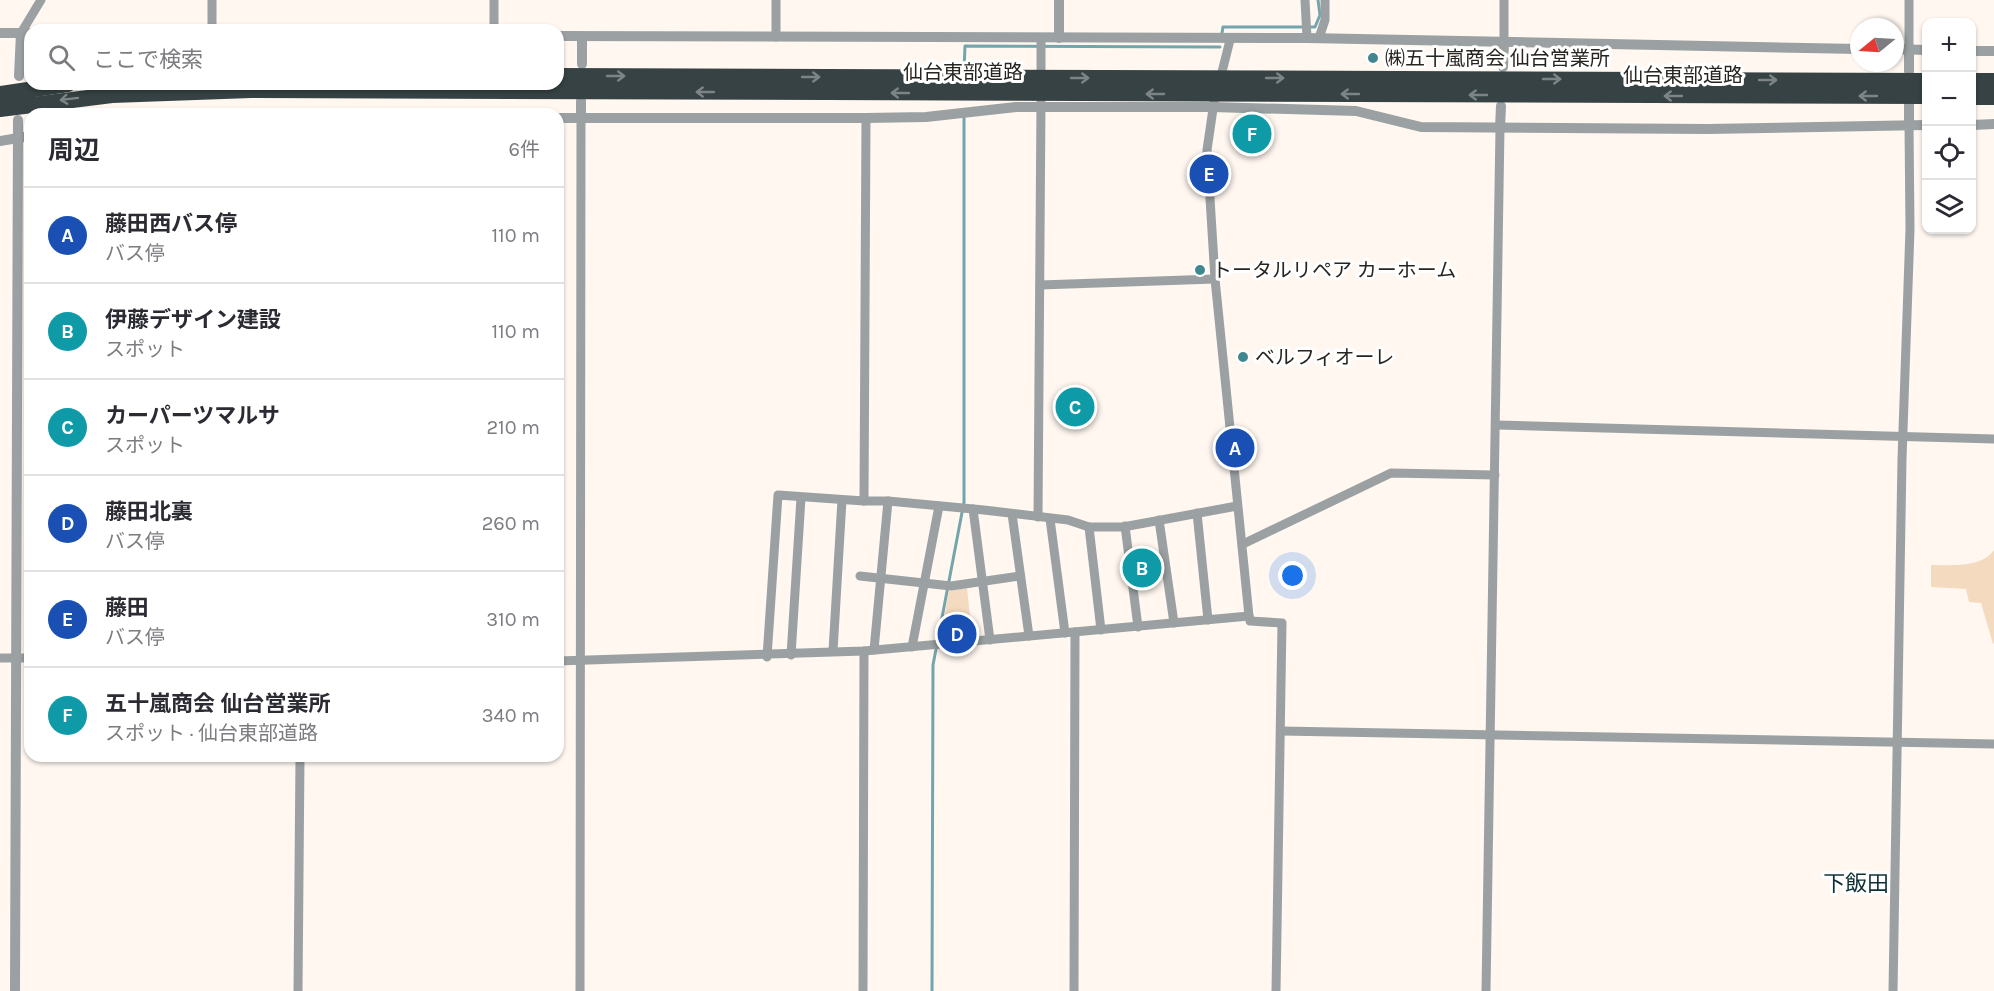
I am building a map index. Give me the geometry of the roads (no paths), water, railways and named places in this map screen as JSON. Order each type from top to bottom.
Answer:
[{"type":"highway","name":"仙台東部道路","points":[[564,76],[958,85]]},
{"type":"highway","name":"仙台東部道路","points":[[1409,87],[1922,81]]},
{"type":"highway","points":[[1976,81],[1994,81]]},
{"type":"highway","name":"仙台東部道路","points":[[564,88],[958,85],[1409,87],[1922,96]]},
{"type":"highway","points":[[0,94],[27,90]]},
{"type":"highway","name":"仙台東部道路","points":[[0,109],[112,95],[186,91],[315,90]]},
{"type":"highway","points":[[1976,97],[1994,97]]},
{"type":"street","points":[[30,24],[42,0]]},
{"type":"street","points":[[212,0],[212,24]]},
{"type":"street","points":[[494,0],[494,24]]},
{"type":"street","points":[[776,0],[776,37]]},
{"type":"street","points":[[1059,0],[1059,38]]},
{"type":"street","points":[[1305,0],[1307,36]]},
{"type":"street","points":[[1319,38],[1325,20],[1325,0]]},
{"type":"street","points":[[1503,67],[1504,0]]},
{"type":"street","points":[[1909,0],[1909,70]]},
{"type":"street","points":[[0,33],[24,33]]},
{"type":"street","points":[[564,36],[776,37],[1042,45],[1059,38],[1230,40],[1307,36],[1504,43],[1850,49]]},
{"type":"street","points":[[582,36],[582,64]]},
{"type":"street","points":[[19,76],[24,40]]},
{"type":"street","points":[[1230,40],[1212,107],[1208,150],[1215,279],[1249,616],[1250,621],[1282,623],[1276,991]]},
{"type":"street","points":[[1038,518],[1042,45]]},
{"type":"street","points":[[1904,50],[1922,50]]},
{"type":"street","points":[[1976,51],[1994,51]]},
{"type":"street","points":[[580,991],[581,100]]},
{"type":"street","points":[[1893,991],[1903,438],[1910,229],[1909,105]]},
{"type":"street","points":[[1486,991],[1501,106]]},
{"type":"street","points":[[564,118],[866,118],[1041,107],[1212,107],[1344,110],[1421,127],[1685,129],[1922,125]]},
{"type":"street","points":[[864,501],[866,118]]},
{"type":"street","points":[[15,991],[16,138],[18,120]]},
{"type":"street","points":[[1976,125],[1994,124]]},
{"type":"street","points":[[0,141],[24,137]]},
{"type":"street","points":[[1040,285],[1215,279]]},
{"type":"street","points":[[1497,425],[1994,439]]},
{"type":"street","points":[[1243,544],[1391,473],[1496,475]]},
{"type":"street","points":[[767,657],[778,495],[965,508],[1068,520],[1089,527],[1125,526],[1237,506]]},
{"type":"street","points":[[791,655],[801,498]]},
{"type":"street","points":[[833,651],[842,500]]},
{"type":"street","points":[[863,991],[869,651],[881,579],[888,501]]},
{"type":"street","points":[[912,647],[939,506]]},
{"type":"street","points":[[965,508],[984,581],[990,640]]},
{"type":"street","points":[[1197,513],[1208,620]]},
{"type":"street","points":[[1012,514],[1029,636]]},
{"type":"street","points":[[1050,519],[1070,632],[1074,991]]},
{"type":"street","points":[[1159,520],[1174,623]]},
{"type":"street","points":[[1125,526],[1138,627]]},
{"type":"street","points":[[1089,527],[1101,630]]},
{"type":"street","points":[[860,576],[947,585],[1020,576]]},
{"type":"street","points":[[564,662],[767,657],[833,651],[869,651],[1249,616]]},
{"type":"street","points":[[0,658],[24,658]]},
{"type":"street","points":[[1281,731],[1994,744]]},
{"type":"street","points":[[298,991],[300,762]]},
{"type":"waterway","points":[[1222,33],[1223,27],[1315,27],[1320,15],[1318,0]]},
{"type":"waterway","points":[[964,71],[965,46],[1220,47]]},
{"type":"waterway","points":[[932,991],[933,665],[964,502],[964,117]]},
{"type":"place","name":"㈱五十嵐商会 仙台営業所","points":[[1373,58]]},
{"type":"place","name":"五十嵐商会 仙台営業所","points":[[1252,134]]},
{"type":"place","name":"藤田","points":[[1209,174]]},
{"type":"place","name":"トータルリペア カーホーム","points":[[1200,270]]},
{"type":"place","name":"ベルフィオーレ","points":[[1243,357]]},
{"type":"place","name":"カーパーツマルサ","points":[[1075,407]]},
{"type":"place","name":"藤田西バス停","points":[[1235,448]]},
{"type":"place","name":"伊藤デザイン建設","points":[[1142,568]]},
{"type":"place","name":"藤田北裏","points":[[957,634]]},
{"type":"district","name":"下飯田","points":[[1856,884]]}]
